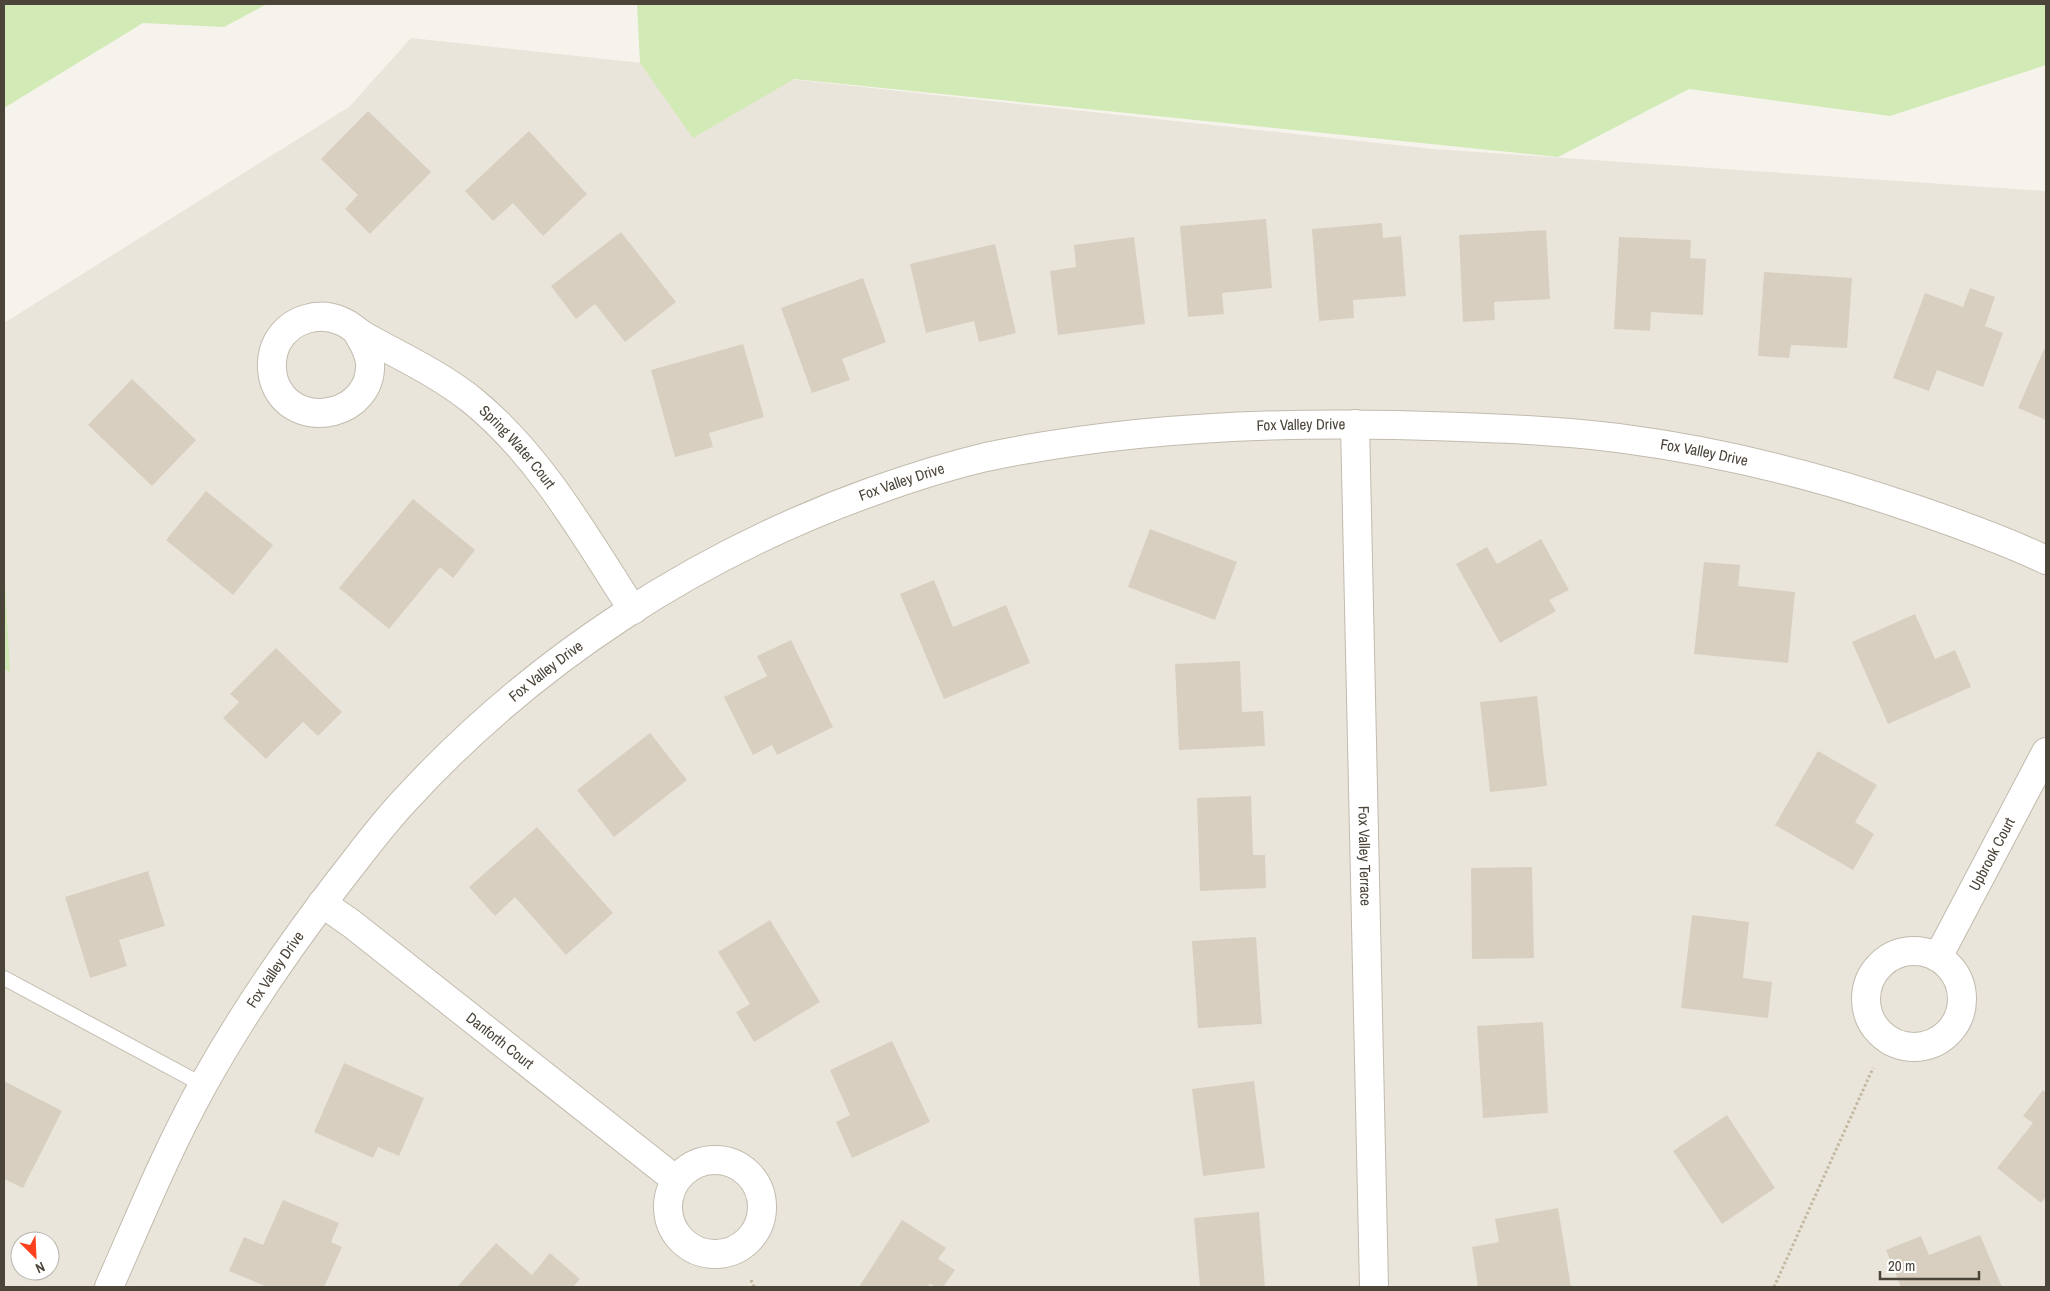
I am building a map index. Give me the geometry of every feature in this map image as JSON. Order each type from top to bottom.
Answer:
[{"type":"street","name":"Spring Water Court","points":[[357,332],[434,375],[471,400],[499,424],[533,461],[558,495],[633,610]]},
{"type":"street","name":"Fox Valley Drive","points":[[109,1287],[149,1196],[203,1085],[241,1022],[282,958],[322,903],[405,799],[457,746],[545,671],[633,610],[725,555],[772,532],[834,506],[907,480],[980,459],[1061,443],[1132,434],[1223,428],[1355,424],[1468,426],[1616,438],[1683,448],[1787,471],[1887,500],[1956,523],[2046,560]]},
{"type":"street","name":"Fox Valley Terrace","points":[[1355,424],[1374,1287]]},
{"type":"street","name":"Upbrook Court","points":[[1938,957],[2046,752]]},
{"type":"street","name":"Danforth Court","points":[[322,903],[352,924],[676,1180]]},
{"type":"lane","points":[[4,978],[203,1085]]},
{"type":"path","points":[[1774,1287],[1873,1068]]},
{"type":"path","points":[[751,1280],[754,1287]]},
{"type":"shaded area","points":[[411,38],[1433,149],[2046,191],[2046,1287],[4,1287],[4,323],[349,107]]},
{"type":"green space","points":[[4,4],[267,4],[224,27],[143,23],[4,108]]},
{"type":"green space","points":[[637,4],[2046,4],[2046,65],[1890,116],[1689,89],[1558,157],[794,79],[693,138],[640,63]]},
{"type":"green space","points":[[4,567],[10,672],[4,670]]},
{"type":"building","points":[[368,111],[431,172],[370,234],[345,209],[358,195],[321,159]]},
{"type":"building","points":[[529,131],[587,194],[543,236],[513,203],[493,221],[465,191]]},
{"type":"building","points":[[1266,219],[1272,288],[1222,293],[1224,314],[1188,317],[1180,226]]},
{"type":"building","points":[[1382,223],[1383,238],[1401,236],[1406,296],[1353,300],[1354,318],[1319,321],[1312,229]]},
{"type":"building","points":[[1546,230],[1550,299],[1494,302],[1495,320],[1463,322],[1459,235]]},
{"type":"building","points":[[621,232],[676,302],[625,342],[595,304],[576,319],[551,286]]},
{"type":"building","points":[[1134,237],[1145,324],[1058,335],[1050,271],[1076,267],[1074,245]]},
{"type":"building","points":[[1619,237],[1691,240],[1690,258],[1706,259],[1703,315],[1651,312],[1650,331],[1614,329]]},
{"type":"building","points":[[995,244],[1016,333],[979,342],[974,321],[926,333],[910,264]]},
{"type":"building","points":[[1764,272],[1852,278],[1847,348],[1791,345],[1789,358],[1758,356]]},
{"type":"building","points":[[863,278],[886,342],[842,359],[850,380],[812,393],[781,308]]},
{"type":"building","points":[[1970,288],[1995,297],[1985,326],[2003,333],[1983,387],[1937,370],[1929,391],[1893,378],[1925,293],[1963,307]]},
{"type":"building","points":[[743,344],[764,417],[709,433],[713,447],[675,457],[651,370]]},
{"type":"building","points":[[2046,348],[2046,420],[2018,408]]},
{"type":"building","points":[[132,379],[196,440],[152,486],[88,425]]},
{"type":"building","points":[[206,491],[273,545],[233,595],[166,540]]},
{"type":"building","points":[[413,499],[475,550],[453,578],[440,567],[389,629],[339,588]]},
{"type":"building","points":[[1150,529],[1237,562],[1215,620],[1128,587]]},
{"type":"building","points":[[1541,539],[1569,590],[1549,600],[1556,611],[1500,643],[1456,564],[1487,547],[1497,564]]},
{"type":"building","points":[[1704,562],[1740,565],[1738,586],[1795,592],[1788,663],[1694,654]]},
{"type":"building","points":[[934,580],[953,627],[1006,605],[1030,663],[944,699],[900,594]]},
{"type":"building","points":[[1915,614],[1935,659],[1955,650],[1971,687],[1888,724],[1852,642]]},
{"type":"building","points":[[791,640],[833,727],[777,755],[772,745],[753,755],[724,697],[767,676],[757,656]]},
{"type":"building","points":[[276,648],[342,712],[318,736],[303,722],[266,759],[223,718],[239,702],[230,694]]},
{"type":"building","points":[[1240,661],[1242,712],[1263,711],[1265,746],[1179,750],[1175,664]]},
{"type":"building","points":[[1537,696],[1547,786],[1490,792],[1480,702]]},
{"type":"building","points":[[650,733],[687,780],[614,837],[577,790]]},
{"type":"building","points":[[1818,751],[1877,785],[1855,822],[1874,834],[1853,870],[1775,825]]},
{"type":"building","points":[[1251,796],[1253,855],[1265,855],[1266,888],[1200,891],[1197,798]]},
{"type":"building","points":[[537,827],[613,913],[566,955],[515,897],[495,916],[469,887]]},
{"type":"building","points":[[1532,867],[1534,958],[1472,959],[1471,868]]},
{"type":"building","points":[[148,871],[165,926],[119,940],[127,966],[90,978],[65,897]]},
{"type":"building","points":[[1692,915],[1749,922],[1743,978],[1772,982],[1768,1018],[1681,1008]]},
{"type":"building","points":[[770,920],[820,1002],[754,1042],[736,1012],[750,1004],[718,952]]},
{"type":"building","points":[[1256,937],[1262,1024],[1198,1028],[1192,941]]},
{"type":"building","points":[[1543,1022],[1548,1113],[1483,1118],[1477,1026]]},
{"type":"building","points":[[892,1041],[930,1122],[852,1158],[836,1122],[850,1115],[830,1070]]},
{"type":"building","points":[[344,1063],[424,1098],[399,1156],[378,1147],[373,1158],[314,1132]]},
{"type":"building","points":[[4,1081],[62,1111],[23,1188],[4,1179]]},
{"type":"building","points":[[1254,1081],[1265,1168],[1203,1176],[1192,1089]]},
{"type":"building","points":[[2043,1090],[2046,1093],[2046,1197],[2041,1203],[1997,1168],[2033,1123],[2023,1116]]},
{"type":"building","points":[[1727,1115],[1775,1188],[1722,1224],[1673,1151]]},
{"type":"building","points":[[283,1200],[339,1223],[331,1242],[342,1247],[324,1287],[267,1287],[229,1271],[244,1237],[263,1245]]},
{"type":"building","points":[[1558,1208],[1571,1287],[1478,1287],[1472,1247],[1499,1242],[1495,1219]]},
{"type":"building","points":[[1259,1212],[1265,1287],[1200,1287],[1194,1218]]},
{"type":"building","points":[[902,1220],[946,1248],[938,1259],[955,1270],[943,1287],[936,1287],[930,1284],[927,1287],[859,1287]]},
{"type":"building","points":[[1980,1235],[2002,1287],[1901,1287],[1886,1250],[1921,1236],[1929,1255]]},
{"type":"building","points":[[496,1243],[532,1275],[550,1253],[580,1279],[573,1287],[457,1287]]}]
